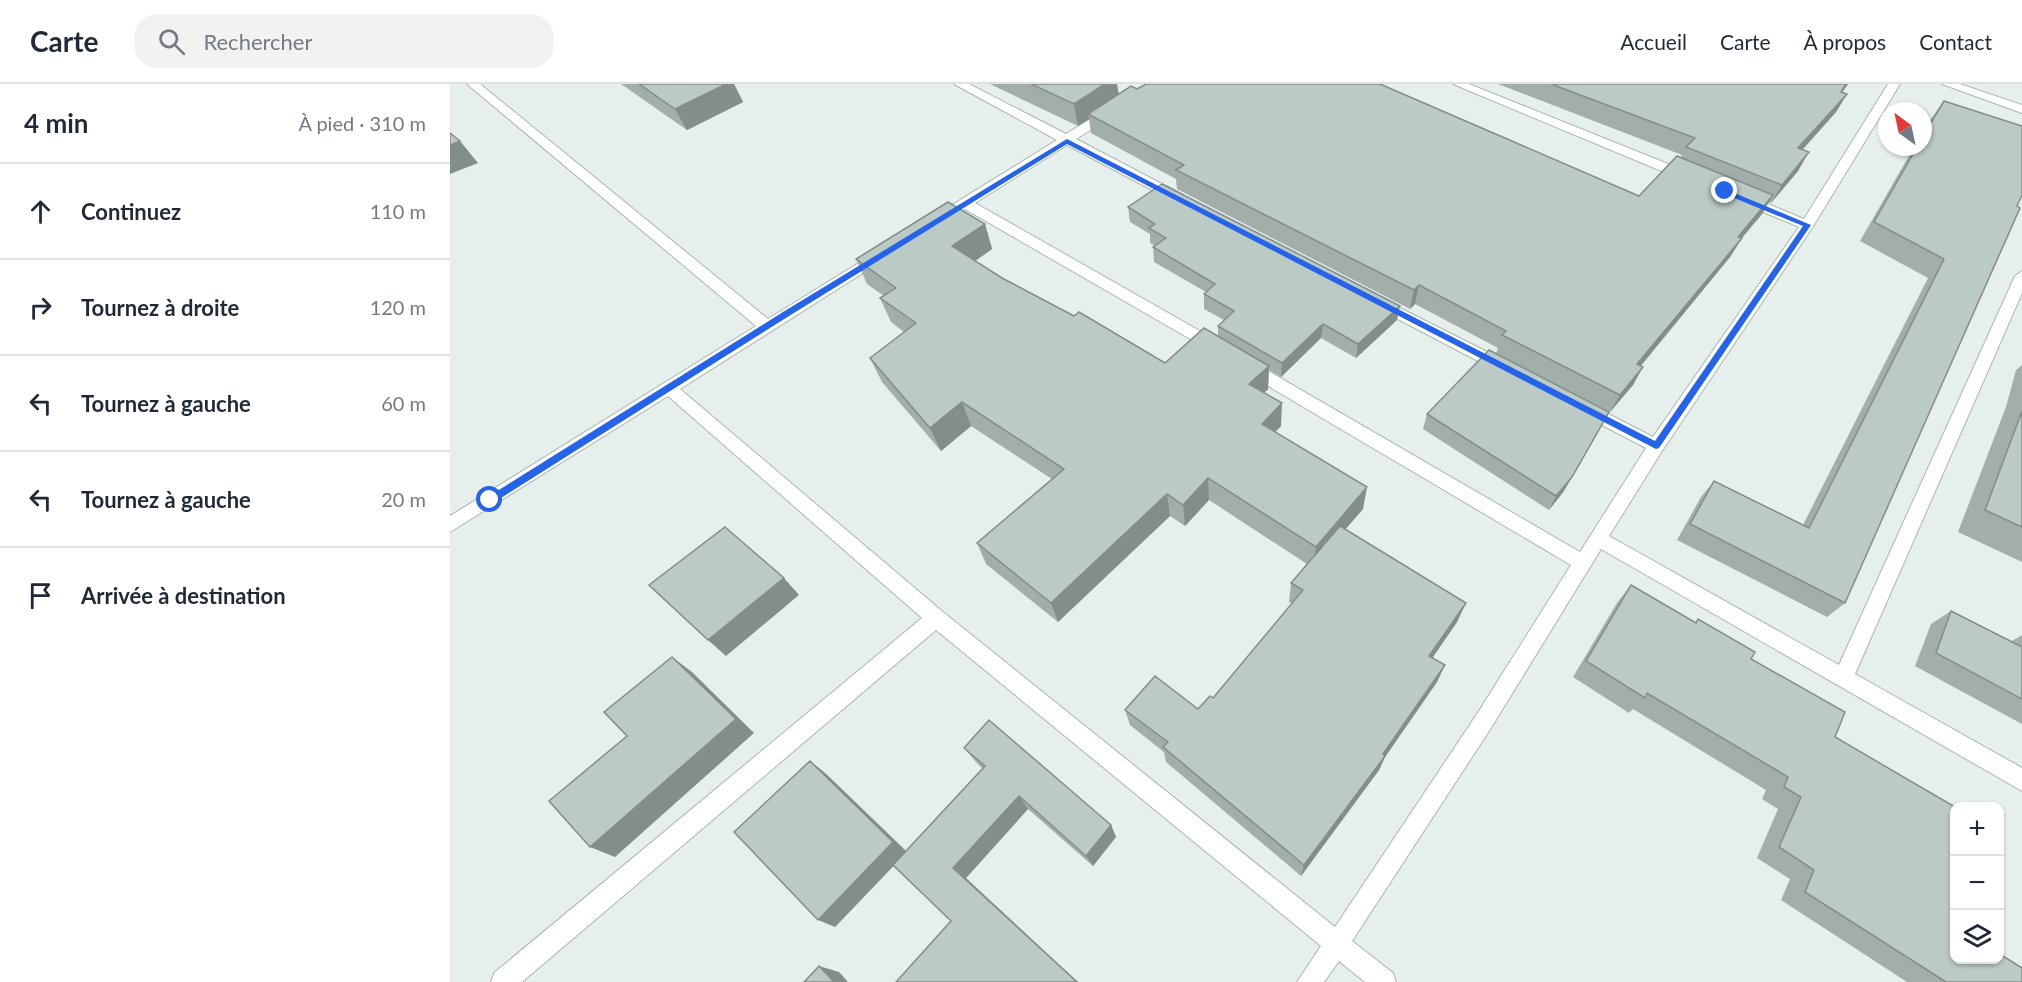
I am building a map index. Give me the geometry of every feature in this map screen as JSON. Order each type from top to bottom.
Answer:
[{"type":"street","points":[[473,84],[766,326]]},
{"type":"street","points":[[960,84],[1189,204]]},
{"type":"street","points":[[1459,84],[1697,180]]},
{"type":"street","points":[[1309,982],[1337,944],[1484,721],[1656,446],[1807,225],[1894,84]]},
{"type":"street","points":[[1948,84],[2022,109]]},
{"type":"street","points":[[926,227],[1067,141],[1124,103]]},
{"type":"street","points":[[1730,194],[1807,225]]},
{"type":"street","points":[[965,203],[1583,563]]},
{"type":"street","points":[[450,525],[896,246]]},
{"type":"street","points":[[1843,678],[2022,276]]},
{"type":"street","points":[[1362,294],[1519,374]]},
{"type":"street","points":[[669,388],[936,618],[1384,982]]},
{"type":"street","points":[[1572,402],[1656,446]]},
{"type":"street","points":[[1599,539],[2022,780]]},
{"type":"street","points":[[503,982],[936,618]]},
{"type":"building","points":[[639,84],[726,84],[675,109]]},
{"type":"building","points":[[1031,84],[1105,84],[1074,104]]},
{"type":"building","points":[[1146,84],[1380,84],[1639,196],[1677,156],[1773,195],[1738,237],[1742,238],[1637,364],[1643,367],[1620,395],[1502,335],[1506,331],[1419,285],[1414,290],[1176,170],[1184,165],[1088,114],[1131,86],[1137,89]]},
{"type":"building","points":[[1551,84],[1846,84],[1841,92],[1847,94],[1798,148],[1809,152],[1782,185],[1686,147],[1695,138]]},
{"type":"building","points":[[1944,101],[2022,126],[2022,195],[2017,206],[2020,208],[1845,603],[1690,524],[1714,481],[1809,528],[1944,259],[1874,222],[1912,156],[1932,156],[1932,121]]},
{"type":"building","points":[[450,133],[460,141],[450,145]]},
{"type":"building","points":[[1162,184],[1400,306],[1358,344],[1323,324],[1282,363],[1218,326],[1234,311],[1204,294],[1215,284],[1153,247],[1166,238],[1149,228],[1155,224],[1128,207]]},
{"type":"building","points":[[948,202],[985,224],[952,246],[1002,278],[1074,316],[1079,312],[1165,363],[1204,328],[1269,366],[1249,384],[1282,403],[1262,424],[1367,487],[1316,547],[1208,478],[1183,505],[1167,494],[1051,603],[977,543],[1064,469],[962,402],[930,428],[870,358],[916,323],[880,298],[896,288],[856,259]]},
{"type":"building","points":[[1489,350],[1609,412],[1572,477],[1556,496],[1427,414]]},
{"type":"building","points":[[2022,411],[2022,527],[1985,510]]},
{"type":"building","points":[[1340,526],[1466,603],[1429,656],[1445,665],[1383,754],[1385,756],[1304,865],[1163,747],[1168,742],[1125,710],[1155,676],[1198,709],[1210,696],[1213,698],[1303,590],[1291,583]]},
{"type":"building","points":[[725,527],[784,578],[708,640],[649,585]]},
{"type":"building","points":[[1631,585],[1696,623],[1698,619],[1755,652],[1751,659],[1845,712],[1835,737],[1950,804],[1950,964],[2004,964],[2004,957],[2022,968],[2022,982],[1946,982],[1805,892],[1814,870],[1779,847],[1801,797],[1784,787],[1788,777],[1647,693],[1645,698],[1586,661]]},
{"type":"building","points":[[1951,611],[2022,647],[2022,699],[1936,653]]},
{"type":"building","points":[[672,657],[736,719],[590,847],[549,801],[627,736],[604,712]]},
{"type":"building","points":[[989,720],[1111,825],[1086,856],[1019,796],[953,868],[1077,982],[896,982],[951,921],[893,865],[985,766],[964,748]]},
{"type":"building","points":[[810,761],[893,842],[818,920],[734,832]]},
{"type":"building","points":[[819,966],[834,982],[804,982]]},
{"type":"route","points":[[490,500],[1067,141],[1656,446],[1807,225],[1725,191]]}]
